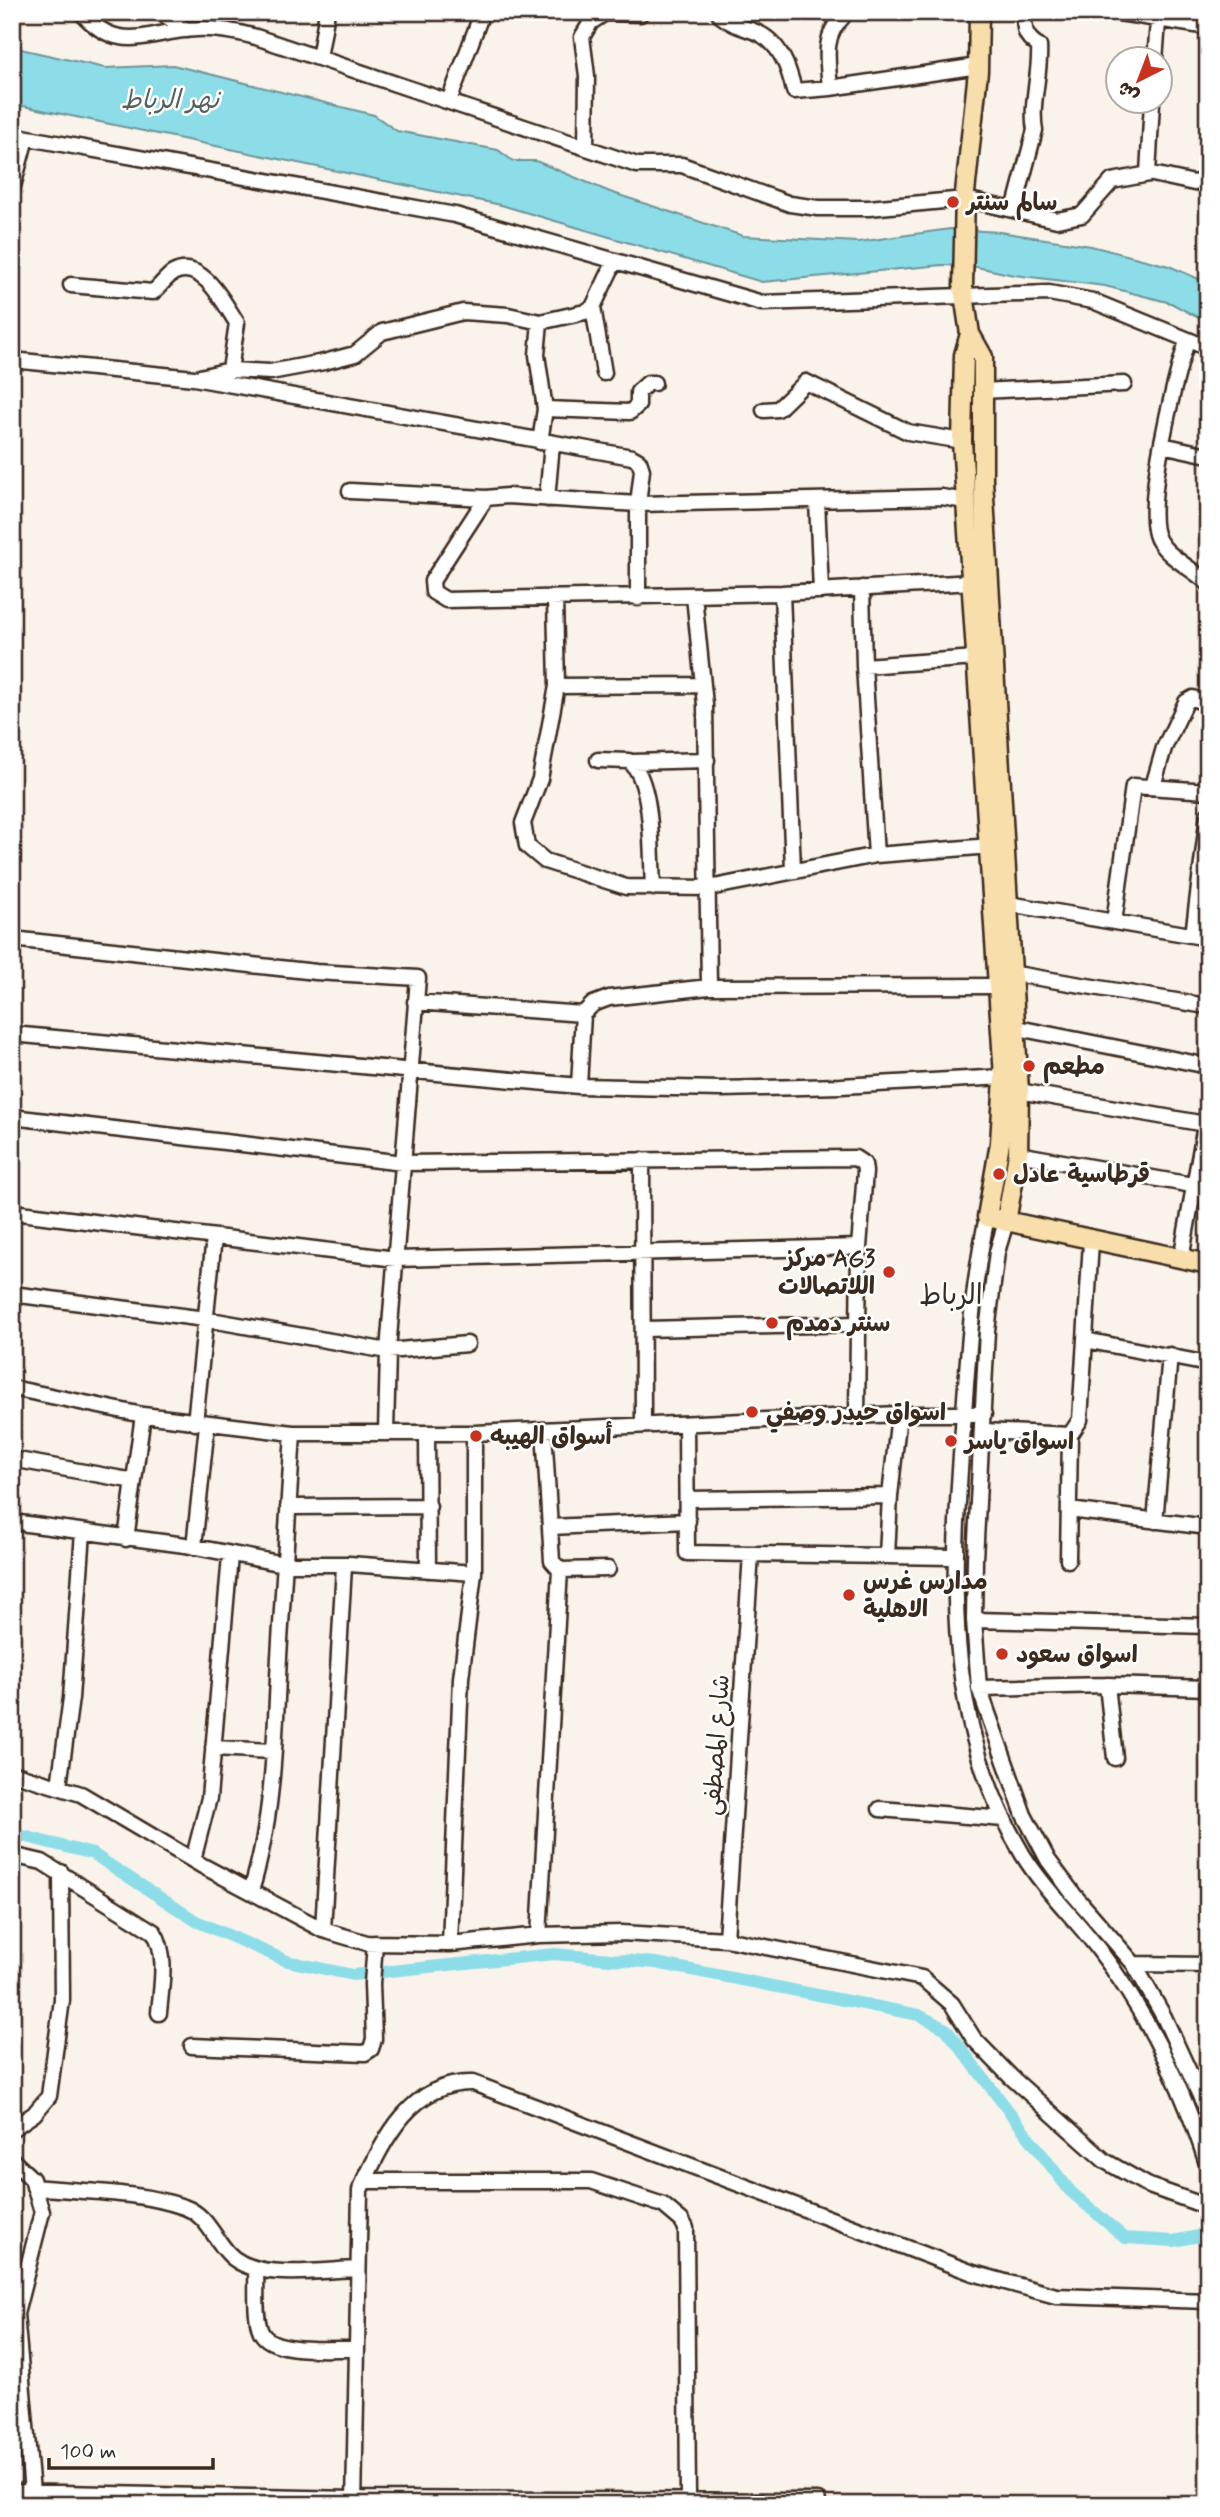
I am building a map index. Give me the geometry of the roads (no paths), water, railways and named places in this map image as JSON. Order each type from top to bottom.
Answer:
[{"type":"main road","points":[[979,12],[978,66],[965,203],[964,293],[970,334],[983,357],[991,846],[1004,979],[1013,1027],[1019,1091],[1018,1154],[1006,1222]]},
{"type":"main road","points":[[970,334],[964,355],[962,441],[965,501],[973,582],[976,658],[991,748],[1009,905],[1004,979],[1004,1077],[1000,1143],[987,1217],[1208,1264]]},
{"type":"street","points":[[81,12],[105,32],[124,39],[146,38],[187,30],[235,32],[637,165],[682,165],[790,204],[808,207],[845,210],[965,203],[1057,220],[1082,215],[1112,181],[1149,174],[1194,183],[1208,180]]},
{"type":"street","points":[[160,12],[187,30]]},
{"type":"street","points":[[319,58],[327,12]]},
{"type":"street","points":[[1014,210],[1035,130],[1033,118],[1040,61],[1039,46],[1029,40],[1024,30],[1024,12]]},
{"type":"street","points":[[1113,12],[1158,22],[1208,27]]},
{"type":"street","points":[[586,147],[587,76],[582,37],[591,22],[605,13],[639,14]]},
{"type":"street","points":[[720,15],[735,27],[760,33],[773,45],[789,68],[794,91],[978,66]]},
{"type":"street","points":[[830,88],[828,38],[832,27],[842,18]]},
{"type":"street","points":[[449,101],[479,21]]},
{"type":"street","points":[[1156,46],[1158,22]]},
{"type":"street","points":[[1149,174],[1146,170],[1151,116]]},
{"type":"street","points":[[12,190],[19,136],[454,215],[762,303],[964,293],[1049,293],[1093,301],[1208,348]]},
{"type":"street","points":[[194,378],[230,370],[271,372],[324,362],[355,354],[382,332],[463,312],[508,314],[540,322],[585,312],[593,307],[615,261]]},
{"type":"street","points":[[71,285],[153,292],[173,273],[191,272],[209,282],[236,323],[230,370]]},
{"type":"street","points":[[593,307],[604,373]]},
{"type":"street","points":[[540,322],[537,355],[545,409],[547,499]]},
{"type":"street","points":[[1187,341],[1174,385],[1162,445],[1155,533],[1164,548],[1208,583]]},
{"type":"street","points":[[12,360],[194,378],[632,457],[642,470],[638,504],[638,598]]},
{"type":"street","points":[[764,410],[778,409],[806,382],[908,432],[962,441]]},
{"type":"street","points":[[545,409],[630,412],[638,405],[638,392],[649,383],[654,383]]},
{"type":"street","points":[[982,391],[1124,384]]},
{"type":"street","points":[[1162,445],[1208,455]]},
{"type":"street","points":[[350,491],[638,504],[942,497],[965,501]]},
{"type":"street","points":[[486,498],[442,561],[432,581],[433,592],[446,600],[638,598],[973,582]]},
{"type":"street","points":[[817,501],[821,591]]},
{"type":"street","points":[[862,588],[876,855]]},
{"type":"street","points":[[782,593],[793,870]]},
{"type":"street","points":[[694,596],[707,760],[709,987]]},
{"type":"street","points":[[555,599],[557,686],[540,779],[523,823],[527,846],[545,861],[626,887],[709,888],[876,855],[991,846]]},
{"type":"street","points":[[864,666],[976,658]]},
{"type":"street","points":[[557,686],[703,685]]},
{"type":"street","points":[[1153,786],[1164,748],[1186,702],[1193,698],[1208,705]]},
{"type":"street","points":[[598,760],[707,760]]},
{"type":"street","points":[[632,762],[647,801],[653,888]]},
{"type":"street","points":[[1114,922],[1133,786],[1208,791]]},
{"type":"street","points":[[1009,905],[1200,937],[1208,816]]},
{"type":"street","points":[[12,939],[316,972],[418,978],[388,1351],[386,1433]]},
{"type":"street","points":[[415,1002],[583,1014],[599,1000],[709,987],[1004,979],[1200,1005]]},
{"type":"street","points":[[579,1086],[583,1014]]},
{"type":"street","points":[[1013,1027],[1208,1066]]},
{"type":"street","points":[[12,1034],[579,1086],[748,1088],[1004,1077]]},
{"type":"street","points":[[1019,1091],[1205,1124]]},
{"type":"street","points":[[1181,1259],[1192,1185],[1208,1109]]},
{"type":"street","points":[[12,1117],[403,1163],[858,1159],[865,1172],[859,1247],[858,1416]]},
{"type":"street","points":[[1018,1154],[1192,1185]]},
{"type":"street","points":[[642,1160],[645,1329],[643,1425]]},
{"type":"street","points":[[12,1212],[396,1259],[859,1247]]},
{"type":"street","points":[[987,1217],[974,1282],[953,1558],[957,1658],[965,1705],[976,1749],[1004,1819],[1046,1888],[1094,1943],[1148,2024],[1180,2089],[1208,2167]]},
{"type":"street","points":[[1006,1222],[991,1289],[974,1620],[979,1688],[1024,1815],[1048,1860],[1134,1964],[1164,2017],[1208,2113]]},
{"type":"street","points":[[194,1547],[205,1319],[214,1237]]},
{"type":"street","points":[[1068,1560],[1070,1435],[1080,1420],[1091,1241]]},
{"type":"street","points":[[12,1294],[205,1319],[388,1351],[467,1343]]},
{"type":"street","points":[[645,1329],[857,1324]]},
{"type":"street","points":[[1085,1340],[1208,1364]]},
{"type":"street","points":[[1154,1521],[1170,1356]]},
{"type":"street","points":[[12,1388],[143,1416],[293,1433],[474,1433],[899,1414],[984,1414]]},
{"type":"street","points":[[887,1556],[899,1414]]},
{"type":"street","points":[[126,1539],[143,1416]]},
{"type":"street","points":[[686,1424],[687,1553],[953,1558]]},
{"type":"street","points":[[539,1935],[560,1570],[552,1561],[544,1430]]},
{"type":"street","points":[[984,1431],[1070,1435]]},
{"type":"street","points":[[251,1891],[258,1868],[272,1751],[293,1433]]},
{"type":"street","points":[[427,1433],[428,1570]]},
{"type":"street","points":[[450,1944],[461,1690],[474,1573],[474,1433]]},
{"type":"street","points":[[12,1459],[134,1481]]},
{"type":"street","points":[[688,1499],[890,1496]]},
{"type":"street","points":[[288,1507],[429,1506]]},
{"type":"street","points":[[1069,1510],[1208,1527]]},
{"type":"street","points":[[550,1527],[688,1521]]},
{"type":"street","points":[[12,1522],[194,1547],[230,1556],[284,1564],[474,1573]]},
{"type":"street","points":[[59,1786],[71,1699],[83,1532]]},
{"type":"street","name":"شارع المصطفى","points":[[726,1939],[751,1554]]},
{"type":"street","points":[[193,1860],[208,1798],[230,1556]]},
{"type":"street","points":[[323,1930],[344,1566]]},
{"type":"street","points":[[560,1570],[608,1569]]},
{"type":"street","points":[[974,1620],[1208,1626]]},
{"type":"street","points":[[979,1688],[1107,1685],[1208,1688]]},
{"type":"street","points":[[1107,1685],[1115,1758]]},
{"type":"street","points":[[976,1749],[997,1744]]},
{"type":"street","points":[[213,1748],[272,1751]]},
{"type":"street","points":[[12,1773],[81,1794],[193,1860],[323,1930],[375,1947],[450,1944],[539,1935],[621,1933],[726,1939],[922,1978],[952,2004],[974,2039],[1011,2077],[1105,2161],[1149,2186],[1208,2207]]},
{"type":"street","points":[[880,1809],[1004,1819]]},
{"type":"street","points":[[12,1855],[42,1862],[61,1872],[153,1932],[160,1943],[162,1959],[159,2013]]},
{"type":"street","points":[[12,2129],[34,2114],[49,2096],[62,2000],[61,1872]]},
{"type":"street","points":[[192,2046],[365,2053],[371,2049],[374,2039],[372,1984],[375,1947]]},
{"type":"street","points":[[1134,1964],[1208,1965]]},
{"type":"street","points":[[1148,2024],[1164,2017]]},
{"type":"street","points":[[354,2502],[358,2205],[364,2181],[404,2113],[427,2095],[445,2086],[473,2083],[973,2273],[1056,2296],[1208,2301]]},
{"type":"street","points":[[12,2160],[32,2179],[42,2212],[16,2314],[32,2491]]},
{"type":"street","points":[[364,2181],[590,2181],[663,2205],[682,2221],[686,2228],[688,2500]]},
{"type":"street","points":[[34,2187],[130,2197],[185,2208],[208,2224],[235,2260],[256,2271],[357,2269]]},
{"type":"street","points":[[256,2271],[260,2324],[267,2340],[281,2347],[356,2349]]},
{"type":"street","points":[[12,2492],[354,2502],[818,2501]]},
{"type":"water","name":"نهر الرباط","points":[[12,47],[105,68],[173,65],[374,115],[397,131],[498,150],[513,161],[536,161],[610,192],[743,236],[858,242],[950,229],[1000,232],[1091,246],[1169,266],[1208,283],[1208,323],[1171,303],[1105,286],[1014,275],[972,266],[942,265],[762,282],[501,205],[18,105],[12,103]]},
{"type":"waterway","points":[[12,1833],[93,1854],[196,1921],[287,1961],[353,1975],[554,1954],[656,1963],[919,2015],[946,2029],[1070,2191],[1125,2238],[1174,2241],[1208,2234]]},
{"type":"place","name":"سالم سنتر","points":[[953,202]]},
{"type":"place","name":"مطعم","points":[[1029,1066]]},
{"type":"place","name":"قرطاسية عادل","points":[[999,1174]]},
{"type":"place","name":"مركز AG3 اللاتصالات","points":[[889,1272]]},
{"type":"place","name":"سنتر دمدم","points":[[772,1323]]},
{"type":"place","name":"اسواق حيدر وصفي","points":[[752,1412]]},
{"type":"place","name":"أسواق الهيبه","points":[[476,1436]]},
{"type":"place","name":"اسواق ياسر","points":[[951,1441]]},
{"type":"place","name":"مدارس غرس الاهلية","points":[[849,1595]]},
{"type":"place","name":"اسواق سعود","points":[[1002,1654]]},
{"type":"district","name":"الرباط","points":[[951,1294]]}]
